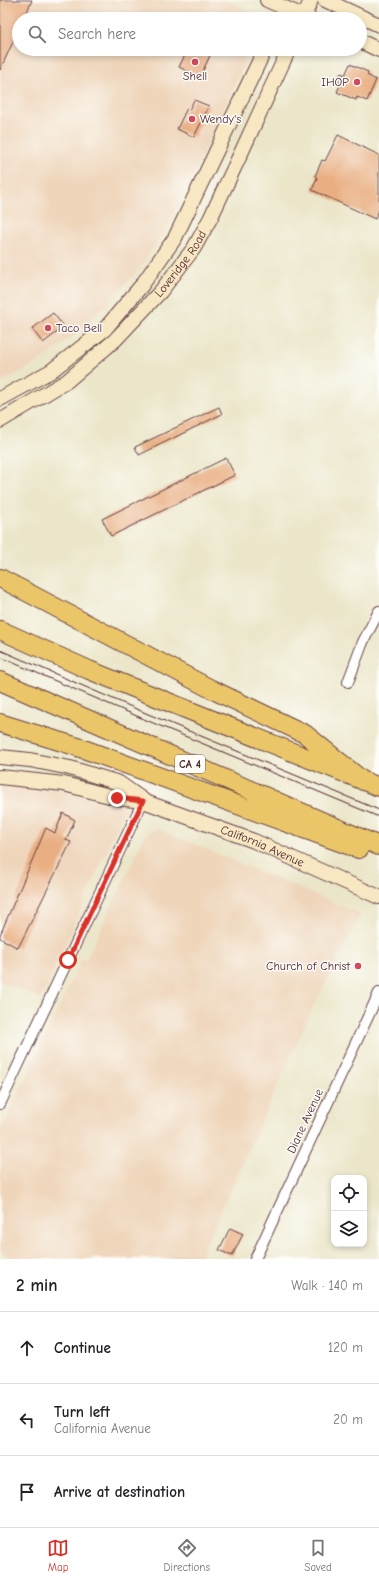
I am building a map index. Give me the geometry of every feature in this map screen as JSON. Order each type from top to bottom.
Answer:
[{"type":"highway","points":[[0,578],[211,689],[305,734],[371,784]]},
{"type":"highway","points":[[0,630],[89,670],[371,784]]},
{"type":"highway","name":"CA 4","points":[[0,681],[379,846]]},
{"type":"highway","points":[[0,723],[78,747],[368,853],[379,853]]},
{"type":"main road","points":[[267,0],[284,9]]},
{"type":"main road","points":[[308,12],[311,0]]},
{"type":"main road","points":[[325,0],[351,12]]},
{"type":"main road","points":[[367,19],[379,25]]},
{"type":"main road","points":[[367,44],[379,50]]},
{"type":"main road","name":"Loveridge Road","points":[[0,398],[51,371],[105,329],[142,285],[175,238],[262,56]]},
{"type":"main road","name":"Loveridge Road","points":[[0,421],[67,381],[114,340],[161,291],[194,248],[211,217],[286,56]]},
{"type":"main road","name":"California Avenue","points":[[0,757],[30,760],[70,768],[119,783],[143,801]]},
{"type":"main road","name":"California Avenue","points":[[0,777],[64,784],[117,798],[143,801],[254,841],[379,897]]},
{"type":"street","points":[[348,682],[363,642],[379,611]]},
{"type":"street","points":[[0,1104],[143,801]]},
{"type":"street","name":"Diane Avenue","points":[[255,1259],[379,993]]},
{"type":"shaded area","points":[[0,0],[225,0],[251,12],[12,12],[12,56],[248,56],[181,201],[160,238],[139,269],[112,299],[78,332],[47,356],[0,383]]},
{"type":"shaded area","points":[[0,784],[64,788],[126,807],[41,999],[0,981]]},
{"type":"shaded area","points":[[158,829],[361,914],[313,1007],[199,1259],[15,1259],[0,1252],[0,1133],[82,958],[86,960],[146,834]]},
{"type":"building","points":[[0,0],[32,0],[27,12],[12,12],[12,44],[0,70]]},
{"type":"building","name":"Shell","points":[[184,56],[210,56],[200,77],[179,67]]},
{"type":"building","name":"IHOP","points":[[350,64],[368,72],[367,75],[376,80],[367,101],[357,97],[356,100],[337,92],[341,83],[337,81],[341,73],[345,75]]},
{"type":"building","name":"Wendy's","points":[[194,100],[209,106],[194,137],[177,129],[187,108],[189,110]]},
{"type":"building","points":[[338,135],[379,155],[379,210],[375,219],[312,190],[317,178],[315,176],[322,160],[325,161]]},
{"type":"building","name":"Taco Bell","points":[[53,313],[64,327],[43,343],[32,329]]},
{"type":"building","points":[[219,407],[222,414],[139,455],[135,447]]},
{"type":"building","points":[[226,458],[235,475],[111,536],[102,519]]},
{"type":"building","points":[[63,813],[75,820],[66,840],[71,842],[18,948],[0,938],[0,935],[46,828],[55,833]]},
{"type":"building","points":[[230,1228],[243,1234],[232,1256],[219,1250]]},
{"type":"tram line","points":[[0,650],[148,714],[379,810]]},
{"type":"tram line","points":[[0,657],[146,720],[379,817]]},
{"type":"place","name":"Shell","points":[[195,62]]},
{"type":"place","name":"IHOP","points":[[357,82]]},
{"type":"place","name":"Wendy's","points":[[192,119]]},
{"type":"place","name":"Taco Bell","points":[[48,328]]},
{"type":"place","name":"Church of Christ","points":[[358,966]]},
{"type":"route","points":[[68,960],[143,801],[117,798]]}]
